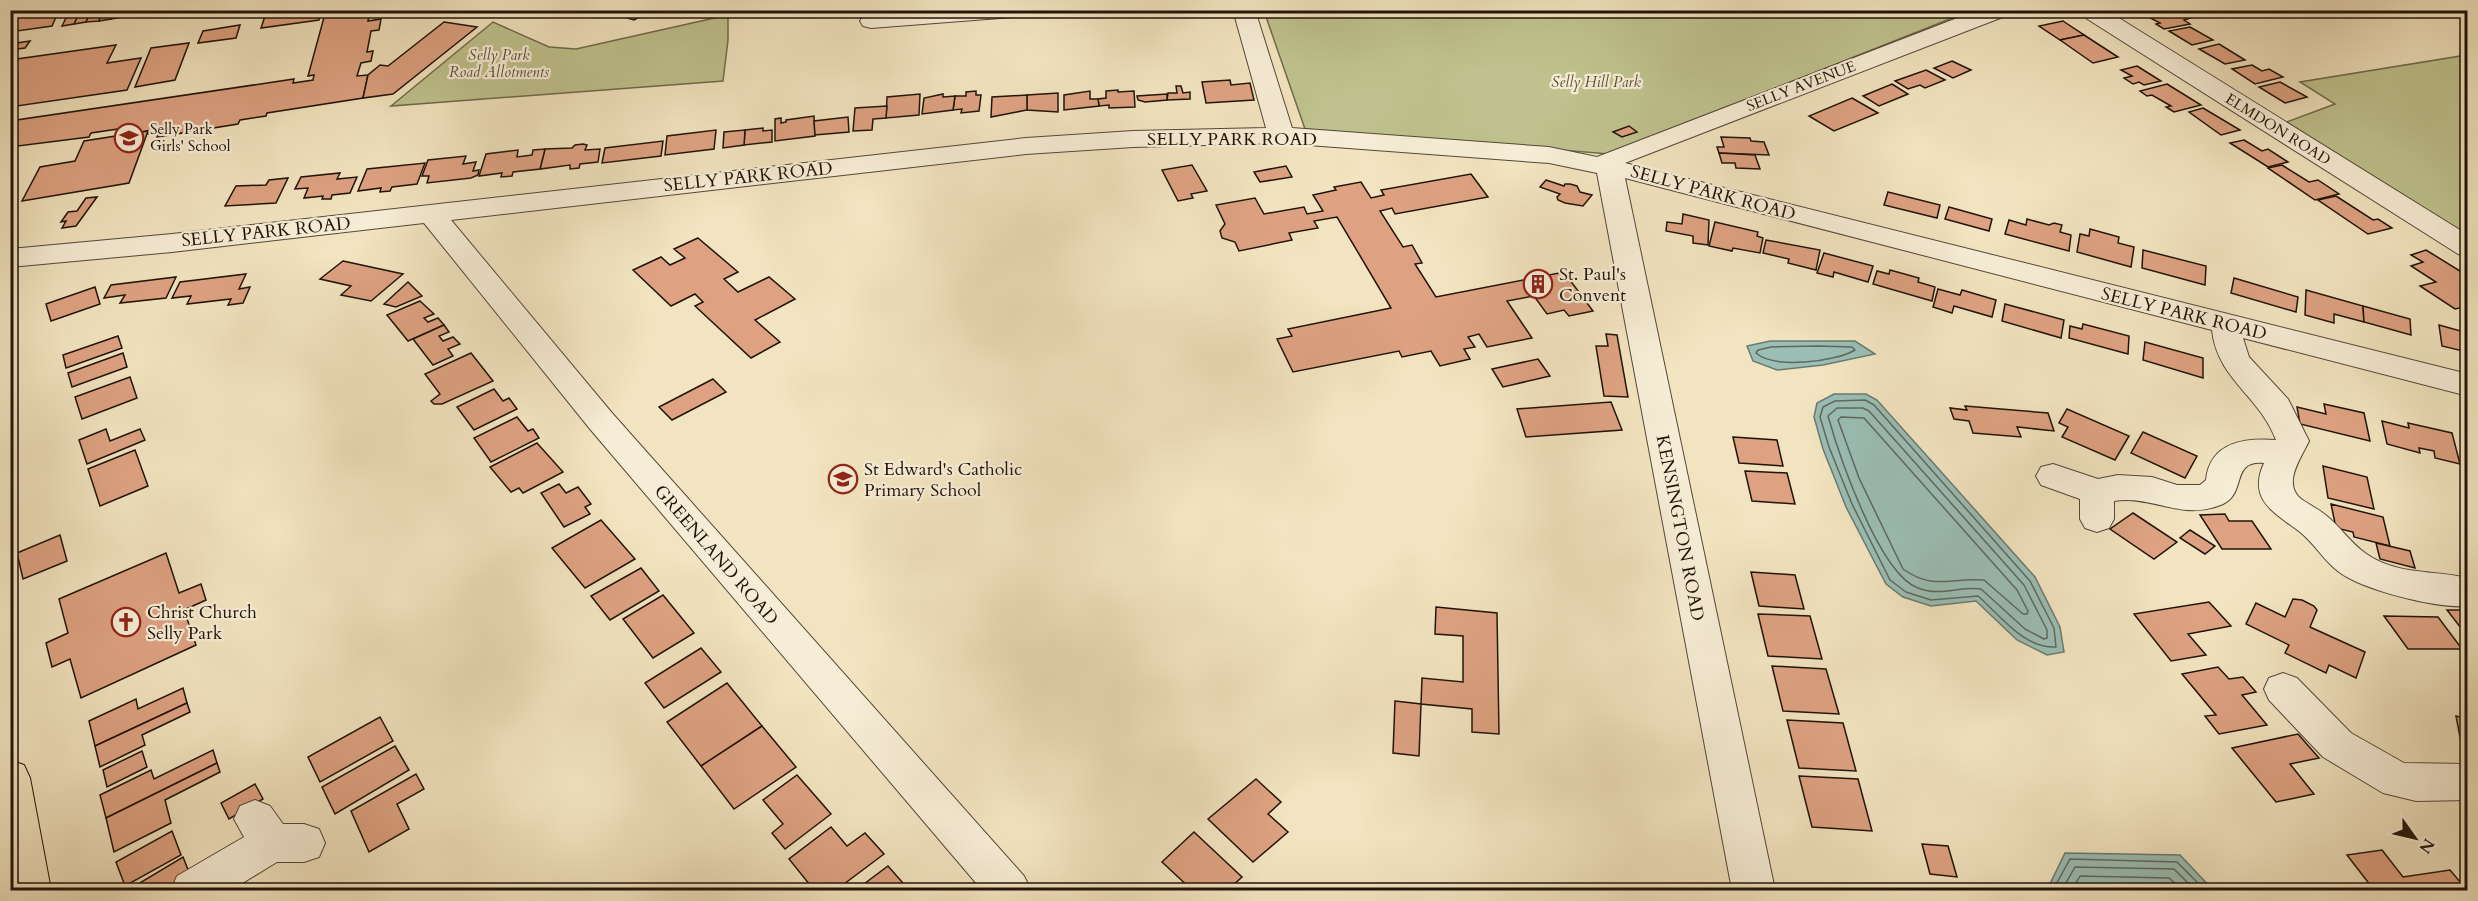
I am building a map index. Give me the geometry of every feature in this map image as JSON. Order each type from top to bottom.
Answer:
[{"type":"main road","points":[[10,778],[23,882]]},
{"type":"street","points":[[871,21],[1013,10]]},
{"type":"street","points":[[1244,10],[1281,135]]},
{"type":"street","name":"SELLY AVENUE","points":[[1608,166],[1608,160],[2000,10]]},
{"type":"street","name":"ELMDON ROAD","points":[[2089,10],[2468,248]]},
{"type":"street","name":"SELLY PARK ROAD","points":[[10,258],[172,243],[1026,146],[1133,139],[1281,135],[1549,155],[1608,166],[2468,385]]},
{"type":"street","name":"KENSINGTON ROAD","points":[[1608,166],[1753,891]]},
{"type":"street","name":"GREENLAND ROAD","points":[[430,213],[609,430],[1009,891]]},
{"type":"street","points":[[2226,324],[2232,359],[2273,403],[2289,429],[2293,441],[2276,473],[2277,491],[2285,506],[2325,533],[2351,563],[2368,573],[2397,581],[2465,592]]},
{"type":"street","points":[[2053,476],[2097,506],[2118,488],[2152,490],[2177,498],[2200,498],[2214,494],[2223,483],[2224,469],[2233,459],[2250,450],[2287,453]]},
{"type":"street","points":[[2283,689],[2337,746],[2397,780],[2416,783],[2468,782]]},
{"type":"street","points":[[192,891],[277,835]]},
{"type":"green space","name":"Selly Hill Park","points":[[1264,11],[1970,11],[1609,154],[1305,129]]},
{"type":"green space","name":"Selly Park Road Allotments","points":[[728,15],[728,40],[723,81],[391,106],[493,22],[549,47],[576,49]]},
{"type":"green space","points":[[2467,55],[2467,238],[2284,123],[2335,104],[2300,82]]},
{"type":"water","points":[[1770,341],[1855,341],[1875,354],[1823,365],[1777,370],[1753,361],[1747,346]]},
{"type":"water","points":[[1834,394],[1866,394],[1877,400],[2035,577],[2060,627],[2064,652],[2047,655],[2017,640],[1976,601],[1931,606],[1903,597],[1886,584],[1846,507],[1823,449],[1814,417],[1817,403]]},
{"type":"water","points":[[2065,853],[2180,855],[2213,890],[2047,890]]},
{"type":"building","points":[[27,10],[59,10],[52,26],[10,32],[10,13]]},
{"type":"building","points":[[70,10],[81,10],[74,24],[62,26]]},
{"type":"building","points":[[81,10],[92,10],[86,22],[74,24]]},
{"type":"building","points":[[92,10],[103,10],[99,21],[86,22]]},
{"type":"building","points":[[103,10],[115,10],[111,19],[99,21]]},
{"type":"building","points":[[115,10],[126,10],[123,17],[111,19]]},
{"type":"building","points":[[322,10],[319,20],[261,28],[265,16]]},
{"type":"building","points":[[326,10],[381,10],[370,12],[368,21],[381,19],[379,30],[371,31],[367,52],[373,51],[371,61],[361,63],[357,76],[368,75],[363,98],[267,113],[266,116],[240,120],[238,124],[157,137],[159,132],[146,134],[148,131],[122,135],[125,128],[91,133],[89,137],[10,147],[10,121],[294,79],[293,83],[313,80],[314,75],[308,76]]},
{"type":"building","points":[[619,10],[649,12],[634,20],[624,17],[628,14]]},
{"type":"building","points":[[859,10],[889,10],[890,12],[862,17]]},
{"type":"building","points":[[2176,10],[2186,13],[2191,18],[2184,20],[2190,24],[2164,29],[2156,24],[2160,23],[2141,13]]},
{"type":"building","points":[[2063,21],[2084,35],[2060,40],[2039,26]]},
{"type":"building","points":[[444,22],[477,27],[393,94],[363,98],[368,75],[380,65],[388,66]]},
{"type":"building","points":[[240,25],[236,38],[198,43],[203,31]]},
{"type":"building","points":[[2190,27],[2213,40],[2192,45],[2169,31]]},
{"type":"building","points":[[2084,35],[2118,57],[2093,63],[2060,40]]},
{"type":"building","points":[[30,41],[25,48],[10,50],[10,44]]},
{"type":"building","points":[[189,43],[175,80],[135,87],[151,48]]},
{"type":"building","points":[[2219,44],[2245,60],[2225,64],[2199,49]]},
{"type":"building","points":[[116,45],[107,63],[141,58],[127,90],[10,107],[10,60]]},
{"type":"building","points":[[1952,61],[1971,70],[1953,78],[1934,68]]},
{"type":"building","points":[[2252,65],[2262,71],[2269,69],[2283,77],[2255,84],[2232,69]]},
{"type":"building","points":[[2137,66],[2161,81],[2144,85],[2139,82],[2133,84],[2124,78],[2132,76],[2121,70]]},
{"type":"building","points":[[1926,70],[1945,80],[1925,88],[1920,85],[1908,89],[1895,81]]},
{"type":"building","points":[[1230,80],[1231,85],[1250,83],[1254,100],[1206,103],[1202,82]]},
{"type":"building","points":[[2280,82],[2307,97],[2285,103],[2259,87]]},
{"type":"building","points":[[1892,84],[1908,94],[1879,106],[1863,96]]},
{"type":"building","points":[[2167,84],[2201,105],[2174,112],[2166,107],[2171,106],[2140,91]]},
{"type":"building","points":[[1176,86],[1181,86],[1183,93],[1190,92],[1190,99],[1167,100],[1168,93],[1177,93]]},
{"type":"building","points":[[1118,90],[1118,92],[1134,91],[1135,107],[1099,106],[1098,99],[1106,98],[1106,91]]},
{"type":"building","points":[[976,91],[976,95],[981,95],[979,111],[961,113],[962,109],[953,110],[955,96],[966,96],[966,92]]},
{"type":"building","points":[[1090,91],[1090,99],[1098,99],[1099,106],[1064,110],[1064,95]]},
{"type":"building","points":[[1058,93],[1058,112],[1027,110],[1027,95]]},
{"type":"building","points":[[920,94],[919,115],[886,118],[887,97]]},
{"type":"building","points":[[943,94],[943,97],[955,96],[953,110],[922,114],[924,98]]},
{"type":"building","points":[[1167,94],[1167,100],[1145,102],[1138,100],[1137,96]]},
{"type":"building","points":[[1027,95],[1027,110],[991,117],[992,97]]},
{"type":"building","points":[[1852,98],[1878,113],[1834,131],[1809,116]]},
{"type":"building","points":[[887,106],[886,118],[873,119],[872,130],[853,131],[855,108]]},
{"type":"building","points":[[2203,108],[2240,130],[2221,135],[2189,112]]},
{"type":"building","points":[[814,116],[815,136],[775,141],[775,119],[781,118],[781,123],[786,120]]},
{"type":"building","points":[[848,117],[849,132],[815,135],[814,121]]},
{"type":"building","points":[[1629,126],[1637,132],[1622,137],[1613,132]]},
{"type":"building","points":[[763,128],[763,131],[772,130],[772,142],[744,145],[745,130]]},
{"type":"building","points":[[716,130],[714,149],[665,155],[667,136]]},
{"type":"building","points":[[745,130],[744,145],[723,148],[724,132]]},
{"type":"building","points":[[148,131],[129,183],[22,201],[40,167],[75,161],[84,141]]},
{"type":"building","points":[[1721,137],[1750,138],[1751,141],[1764,142],[1769,155],[1719,153],[1717,147],[1724,147]]},
{"type":"building","points":[[2244,140],[2262,151],[2268,149],[2288,162],[2268,167],[2230,143]]},
{"type":"building","points":[[663,141],[661,156],[602,163],[605,148]]},
{"type":"building","points":[[587,145],[585,150],[600,149],[598,162],[580,164],[579,168],[570,169],[570,165],[540,169],[545,149],[572,148]]},
{"type":"building","points":[[545,149],[540,169],[513,172],[512,176],[501,177],[502,173],[479,176],[486,154],[518,150],[517,157],[532,155],[533,150]]},
{"type":"building","points":[[1719,153],[1755,155],[1760,169],[1736,168],[1735,163],[1722,163]]},
{"type":"building","points":[[10,156],[16,179],[10,181]]},
{"type":"building","points":[[466,156],[463,164],[476,162],[473,171],[479,170],[478,175],[471,178],[427,183],[429,176],[422,176],[428,160]]},
{"type":"building","points":[[425,163],[417,184],[392,187],[390,191],[380,192],[381,188],[358,191],[367,169]]},
{"type":"building","points":[[1192,165],[1207,191],[1191,194],[1193,198],[1178,201],[1162,170]]},
{"type":"building","points":[[2282,165],[2309,182],[2318,180],[2339,194],[2315,200],[2268,168]]},
{"type":"building","points":[[1286,166],[1292,177],[1260,182],[1254,172]]},
{"type":"building","points":[[340,173],[337,179],[357,177],[350,193],[332,195],[331,199],[322,199],[323,196],[304,198],[308,188],[295,189],[301,177]]},
{"type":"building","name":"St. Paul's Convent","points":[[1471,174],[1488,197],[1395,214],[1392,208],[1380,211],[1403,247],[1412,245],[1422,263],[1415,264],[1436,297],[1564,272],[1593,311],[1569,316],[1564,310],[1547,314],[1534,296],[1507,301],[1532,338],[1487,347],[1479,334],[1468,337],[1475,347],[1464,349],[1470,359],[1440,366],[1431,351],[1402,357],[1399,351],[1293,372],[1277,339],[1292,336],[1288,329],[1391,308],[1337,217],[1314,221],[1318,228],[1289,233],[1292,240],[1239,251],[1235,242],[1222,238],[1220,231],[1225,224],[1216,205],[1255,198],[1264,214],[1304,207],[1307,214],[1323,211],[1313,195],[1336,190],[1334,187],[1361,182],[1371,198],[1384,195],[1381,190]]},
{"type":"building","points":[[288,178],[276,203],[225,206],[236,186],[266,185],[269,180]]},
{"type":"building","points":[[1546,180],[1564,186],[1570,184],[1577,186],[1580,192],[1592,195],[1583,206],[1565,203],[1558,200],[1557,197],[1560,194],[1540,187]]},
{"type":"building","points":[[1888,192],[1940,205],[1937,218],[1884,205]]},
{"type":"building","points":[[2336,196],[2373,220],[2378,219],[2392,228],[2368,234],[2318,200]]},
{"type":"building","points":[[97,197],[76,226],[62,228],[66,221],[61,222],[68,212],[77,211],[86,198]]},
{"type":"building","points":[[1949,207],[1992,219],[1989,231],[1945,219]]},
{"type":"building","points":[[1683,214],[1709,220],[1708,245],[1693,243],[1693,236],[1666,231],[1667,222],[1682,224]]},
{"type":"building","points":[[2027,219],[2049,225],[2054,223],[2062,225],[2060,232],[2071,235],[2069,251],[2005,234],[2009,220],[2026,225]]},
{"type":"building","points":[[1715,222],[1758,232],[1757,236],[1763,238],[1760,253],[1733,248],[1732,251],[1709,246]]},
{"type":"building","points":[[2090,229],[2119,237],[2118,243],[2134,247],[2131,267],[2077,252],[2080,234],[2089,236]]},
{"type":"building","points":[[698,238],[738,272],[724,279],[738,292],[769,277],[795,299],[755,320],[780,342],[751,358],[695,306],[703,302],[695,294],[671,306],[633,270],[661,257],[670,265],[685,258],[674,249]]},
{"type":"building","points":[[1766,240],[1820,250],[1816,270],[1788,263],[1789,259],[1763,253]]},
{"type":"building","points":[[2143,250],[2206,266],[2205,285],[2142,268]]},
{"type":"building","points":[[2426,250],[2468,276],[2468,306],[2455,309],[2420,286],[2436,282],[2411,266],[2423,262],[2411,255]]},
{"type":"building","points":[[1824,253],[1873,266],[1868,282],[1834,272],[1833,277],[1817,273]]},
{"type":"building","points":[[343,261],[403,274],[371,301],[341,295],[351,286],[320,279]]},
{"type":"building","points":[[1890,270],[1919,278],[1918,282],[1935,287],[1932,301],[1873,284],[1877,271],[1889,274]]},
{"type":"building","points":[[246,274],[239,289],[250,287],[243,303],[228,305],[231,299],[187,304],[191,296],[172,298],[180,282]]},
{"type":"building","points":[[176,277],[166,298],[120,303],[125,295],[104,298],[111,285]]},
{"type":"building","points":[[2234,278],[2298,297],[2296,312],[2231,293]]},
{"type":"building","points":[[408,282],[422,296],[396,307],[384,304]]},
{"type":"building","points":[[95,287],[100,304],[51,321],[46,304]]},
{"type":"building","points":[[1938,289],[1960,295],[1962,290],[1996,300],[1992,317],[1954,306],[1952,313],[1933,307]]},
{"type":"building","points":[[2306,290],[2363,306],[2364,322],[2334,314],[2334,323],[2305,315]]},
{"type":"building","points":[[420,301],[434,314],[424,318],[428,322],[438,318],[444,325],[408,341],[387,315]]},
{"type":"building","points":[[2005,304],[2064,320],[2061,338],[2002,321]]},
{"type":"building","points":[[2363,306],[2410,319],[2411,335],[2364,322]]},
{"type":"building","points":[[2083,324],[2129,336],[2128,354],[2069,338],[2070,326],[2082,329]]},
{"type":"building","points":[[444,325],[449,332],[439,336],[443,341],[453,337],[460,344],[448,349],[453,356],[433,365],[413,339]]},
{"type":"building","points":[[2439,325],[2468,333],[2468,357],[2463,356],[2463,351],[2442,346]]},
{"type":"building","points":[[1606,334],[1617,335],[1628,397],[1604,396],[1596,346],[1608,346]]},
{"type":"building","points":[[118,336],[122,348],[66,368],[63,355]]},
{"type":"building","points":[[2145,342],[2203,358],[2203,378],[2143,360]]},
{"type":"building","points":[[123,353],[127,367],[72,387],[68,373]]},
{"type":"building","points":[[471,353],[493,381],[442,404],[434,404],[431,401],[440,394],[425,374]]},
{"type":"building","points":[[1538,359],[1550,376],[1503,387],[1492,369]]},
{"type":"building","points":[[130,377],[137,398],[82,419],[75,397]]},
{"type":"building","points":[[713,379],[726,392],[672,420],[659,407]]},
{"type":"building","points":[[494,389],[503,401],[509,398],[517,409],[474,430],[457,407]]},
{"type":"building","points":[[1611,402],[1622,430],[1526,437],[1517,409]]},
{"type":"building","points":[[2324,404],[2364,413],[2370,441],[2300,424],[2297,407],[2326,414]]},
{"type":"building","points":[[1965,406],[2048,413],[2054,431],[2017,427],[2021,437],[1973,433],[1969,421],[1954,419],[1950,408],[1967,410]]},
{"type":"building","points":[[2067,409],[2129,436],[2115,460],[2062,437],[2068,427],[2059,423]]},
{"type":"building","points":[[517,417],[528,431],[533,429],[539,438],[491,462],[474,438]]},
{"type":"building","points":[[2382,421],[2409,428],[2408,423],[2452,433],[2460,464],[2435,458],[2434,451],[2419,448],[2420,453],[2387,444]]},
{"type":"building","points":[[106,429],[110,441],[140,429],[145,440],[87,464],[79,440]]},
{"type":"building","points":[[2143,432],[2197,456],[2185,478],[2131,453]]},
{"type":"building","points":[[1733,437],[1777,440],[1783,466],[1739,463]]},
{"type":"building","points":[[537,443],[563,472],[523,493],[519,488],[511,492],[490,467]]},
{"type":"building","points":[[135,450],[148,486],[100,506],[88,469]]},
{"type":"building","points":[[2323,466],[2367,477],[2374,509],[2328,498]]},
{"type":"building","points":[[1745,471],[1787,473],[1795,504],[1752,501]]},
{"type":"building","points":[[559,484],[566,493],[578,487],[591,504],[585,507],[590,514],[564,527],[541,493]]},
{"type":"building","points":[[2331,504],[2383,517],[2390,546],[2354,537],[2353,532],[2336,528]]},
{"type":"building","points":[[2133,513],[2177,542],[2154,559],[2110,529]]},
{"type":"building","points":[[2225,514],[2229,521],[2252,521],[2271,549],[2222,549],[2200,515]]},
{"type":"building","points":[[601,520],[635,559],[585,588],[552,548]]},
{"type":"building","points":[[2190,530],[2215,546],[2205,554],[2180,538]]},
{"type":"building","points":[[60,535],[67,561],[23,579],[17,553]]},
{"type":"building","points":[[2376,543],[2410,551],[2415,568],[2380,559]]},
{"type":"building","name":"Christ Church Selly Park","points":[[166,553],[179,593],[201,584],[206,600],[184,610],[196,645],[81,698],[70,659],[52,667],[46,643],[68,633],[59,599]]},
{"type":"building","points":[[641,568],[659,591],[610,620],[591,596]]},
{"type":"building","points":[[1751,572],[1795,575],[1804,609],[1759,606]]},
{"type":"building","points":[[663,595],[694,633],[653,658],[623,619]]},
{"type":"building","points":[[2293,599],[2302,600],[2317,610],[2310,627],[2365,652],[2356,678],[2329,665],[2326,673],[2285,653],[2289,645],[2246,624],[2256,603],[2285,617]]},
{"type":"building","points":[[2209,602],[2231,626],[2188,634],[2206,655],[2171,661],[2134,614]]},
{"type":"building","points":[[1436,607],[1497,613],[1499,734],[1472,732],[1472,709],[1421,704],[1422,678],[1463,682],[1463,636],[1435,634]]},
{"type":"building","points":[[2447,610],[2468,610],[2468,637]]},
{"type":"building","points":[[1758,614],[1810,616],[1822,659],[1768,656]]},
{"type":"building","points":[[2384,616],[2438,617],[2462,649],[2408,649]]},
{"type":"building","points":[[701,648],[721,672],[664,708],[645,683]]},
{"type":"building","points":[[1772,666],[1826,669],[1839,714],[1783,711]]},
{"type":"building","points":[[2218,667],[2229,679],[2243,677],[2256,692],[2242,695],[2267,725],[2219,734],[2205,716],[2216,715],[2182,674]]},
{"type":"building","points":[[727,683],[762,726],[701,766],[667,722]]},
{"type":"building","points":[[183,688],[187,703],[95,746],[89,721],[136,699],[138,709]]},
{"type":"building","points":[[1395,701],[1421,704],[1419,756],[1393,753]]},
{"type":"building","points":[[187,703],[190,712],[142,735],[145,745],[100,767],[95,746]]},
{"type":"building","points":[[2456,716],[2468,719],[2468,750],[2462,748]]},
{"type":"building","points":[[380,717],[393,741],[320,782],[308,757]]},
{"type":"building","points":[[1787,720],[1843,723],[1856,771],[1799,768]]},
{"type":"building","points":[[762,726],[796,767],[734,809],[701,766]]},
{"type":"building","points":[[2298,734],[2319,758],[2290,764],[2314,794],[2276,802],[2232,748]]},
{"type":"building","points":[[395,746],[409,770],[335,814],[322,787]]},
{"type":"building","points":[[213,750],[217,763],[106,818],[100,795],[151,770],[154,779]]},
{"type":"building","points":[[142,751],[147,767],[107,787],[103,770]]},
{"type":"building","points":[[217,763],[220,772],[165,800],[171,823],[114,852],[106,818]]},
{"type":"building","points":[[416,774],[424,789],[397,804],[409,829],[369,852],[351,811]]},
{"type":"building","points":[[797,775],[831,814],[785,849],[772,833],[783,824],[763,800]]},
{"type":"building","points":[[1799,776],[1858,779],[1872,831],[1812,827]]},
{"type":"building","points":[[1256,779],[1281,802],[1268,814],[1288,832],[1253,862],[1208,819]]},
{"type":"building","points":[[255,784],[263,799],[229,819],[221,803]]},
{"type":"building","points":[[831,827],[847,846],[865,833],[884,854],[836,890],[814,890],[789,859]]},
{"type":"building","points":[[172,831],[181,855],[125,886],[116,862]]},
{"type":"building","points":[[1194,832],[1242,877],[1228,890],[1192,890],[1162,862]]},
{"type":"building","points":[[1922,844],[1948,846],[1957,877],[1930,874]]},
{"type":"building","points":[[2382,850],[2403,877],[2450,870],[2467,890],[2374,890],[2347,855]]},
{"type":"building","points":[[183,857],[193,882],[179,890],[128,890]]},
{"type":"building","points":[[888,866],[909,890],[856,890]]},
{"type":"place","name":"Selly Park Girls' School","points":[[129,138]]},
{"type":"place","name":"St. Paul's Convent","points":[[1538,284]]},
{"type":"place","name":"St Edward's Catholic Primary School","points":[[843,479]]},
{"type":"place","name":"Christ Church Selly Park","points":[[126,622]]}]
